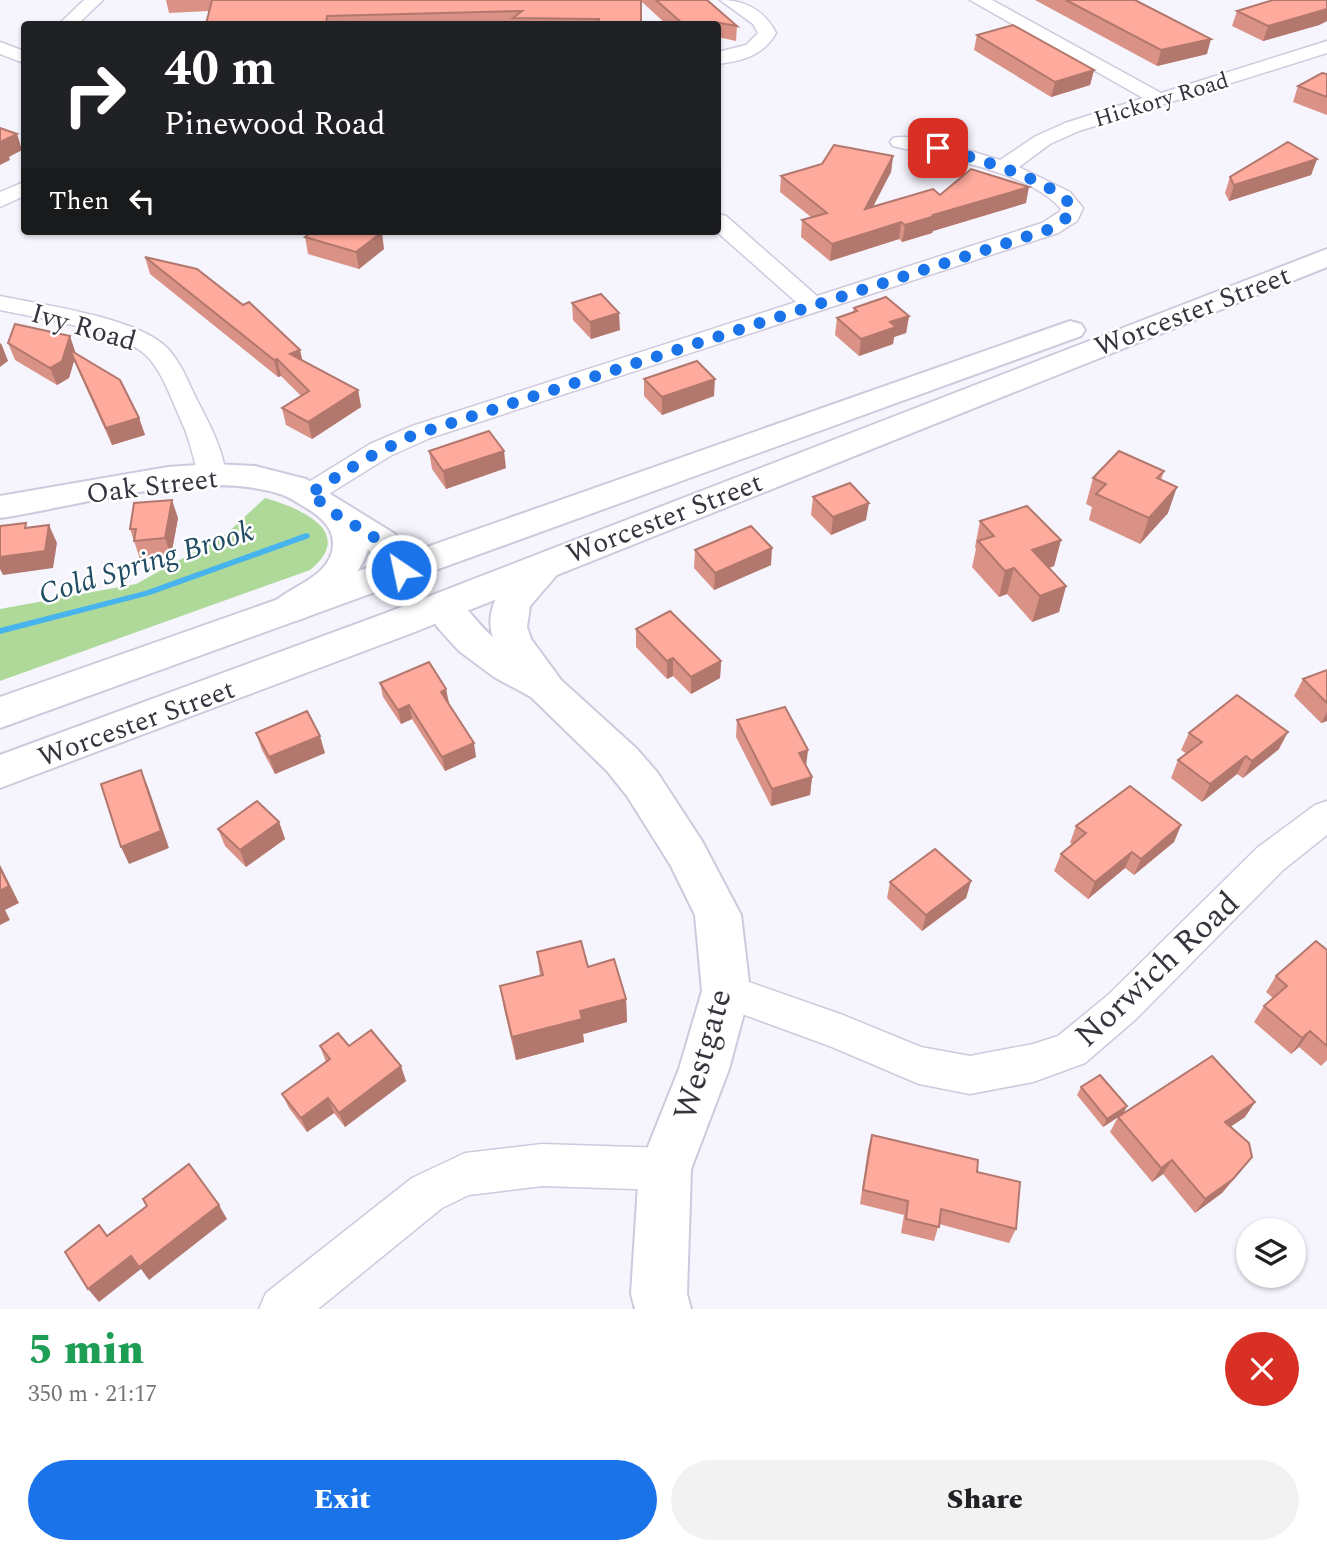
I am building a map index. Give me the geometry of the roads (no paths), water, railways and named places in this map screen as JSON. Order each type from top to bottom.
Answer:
[{"type":"main road","name":"Worcester Street","points":[[0,713],[1038,342],[1327,232]]},
{"type":"main road","name":"Worcester Street","points":[[0,772],[442,606],[1327,257]]},
{"type":"main road","name":"Oak Street","points":[[0,507],[164,479],[212,474],[275,482],[309,494],[382,542],[401,570]]},
{"type":"main road","points":[[285,612],[318,592],[345,562],[351,548],[351,537],[338,515]]},
{"type":"main road","points":[[442,606],[459,578],[477,558],[508,537],[550,516]]},
{"type":"main road","name":"Westgate","points":[[550,562],[522,588],[510,605],[510,635],[520,655],[547,690],[622,760],[653,800],[675,834],[718,915],[726,991],[704,1069],[665,1170],[659,1294],[663,1309]]},
{"type":"main road","points":[[293,663],[333,641],[364,619],[385,596],[401,570]]},
{"type":"main road","name":"Westgate","points":[[442,606],[459,630],[477,648],[547,690]]},
{"type":"street","points":[[71,21],[94,0]]},
{"type":"street","points":[[721,57],[752,49],[761,43],[767,33],[766,27],[757,17],[729,0]]},
{"type":"street","points":[[979,0],[1160,100]]},
{"type":"street","name":"Hickory Road","points":[[1003,168],[1051,135],[1327,47]]},
{"type":"street","points":[[0,48],[21,56]]},
{"type":"street","points":[[1275,64],[1301,73]]},
{"type":"street","points":[[309,494],[367,458],[411,436],[1050,229],[1069,216],[1071,204],[1038,182],[949,151],[900,142]]},
{"type":"street","points":[[0,200],[21,189]]},
{"type":"street","points":[[721,224],[812,304]]},
{"type":"street","name":"Ivy Road","points":[[0,303],[119,331],[151,346],[163,360],[202,436],[209,453],[212,474]]},
{"type":"street","name":"Norwich Road","points":[[726,991],[843,1033],[919,1065],[970,1075],[1033,1063],[1071,1050],[1122,1007],[1270,859],[1327,815]]},
{"type":"street","points":[[282,1309],[427,1193],[465,1174],[542,1165],[665,1170]]},
{"type":"waterway","name":"Cold Spring Brook","points":[[0,631],[147,593],[306,536]]}]
